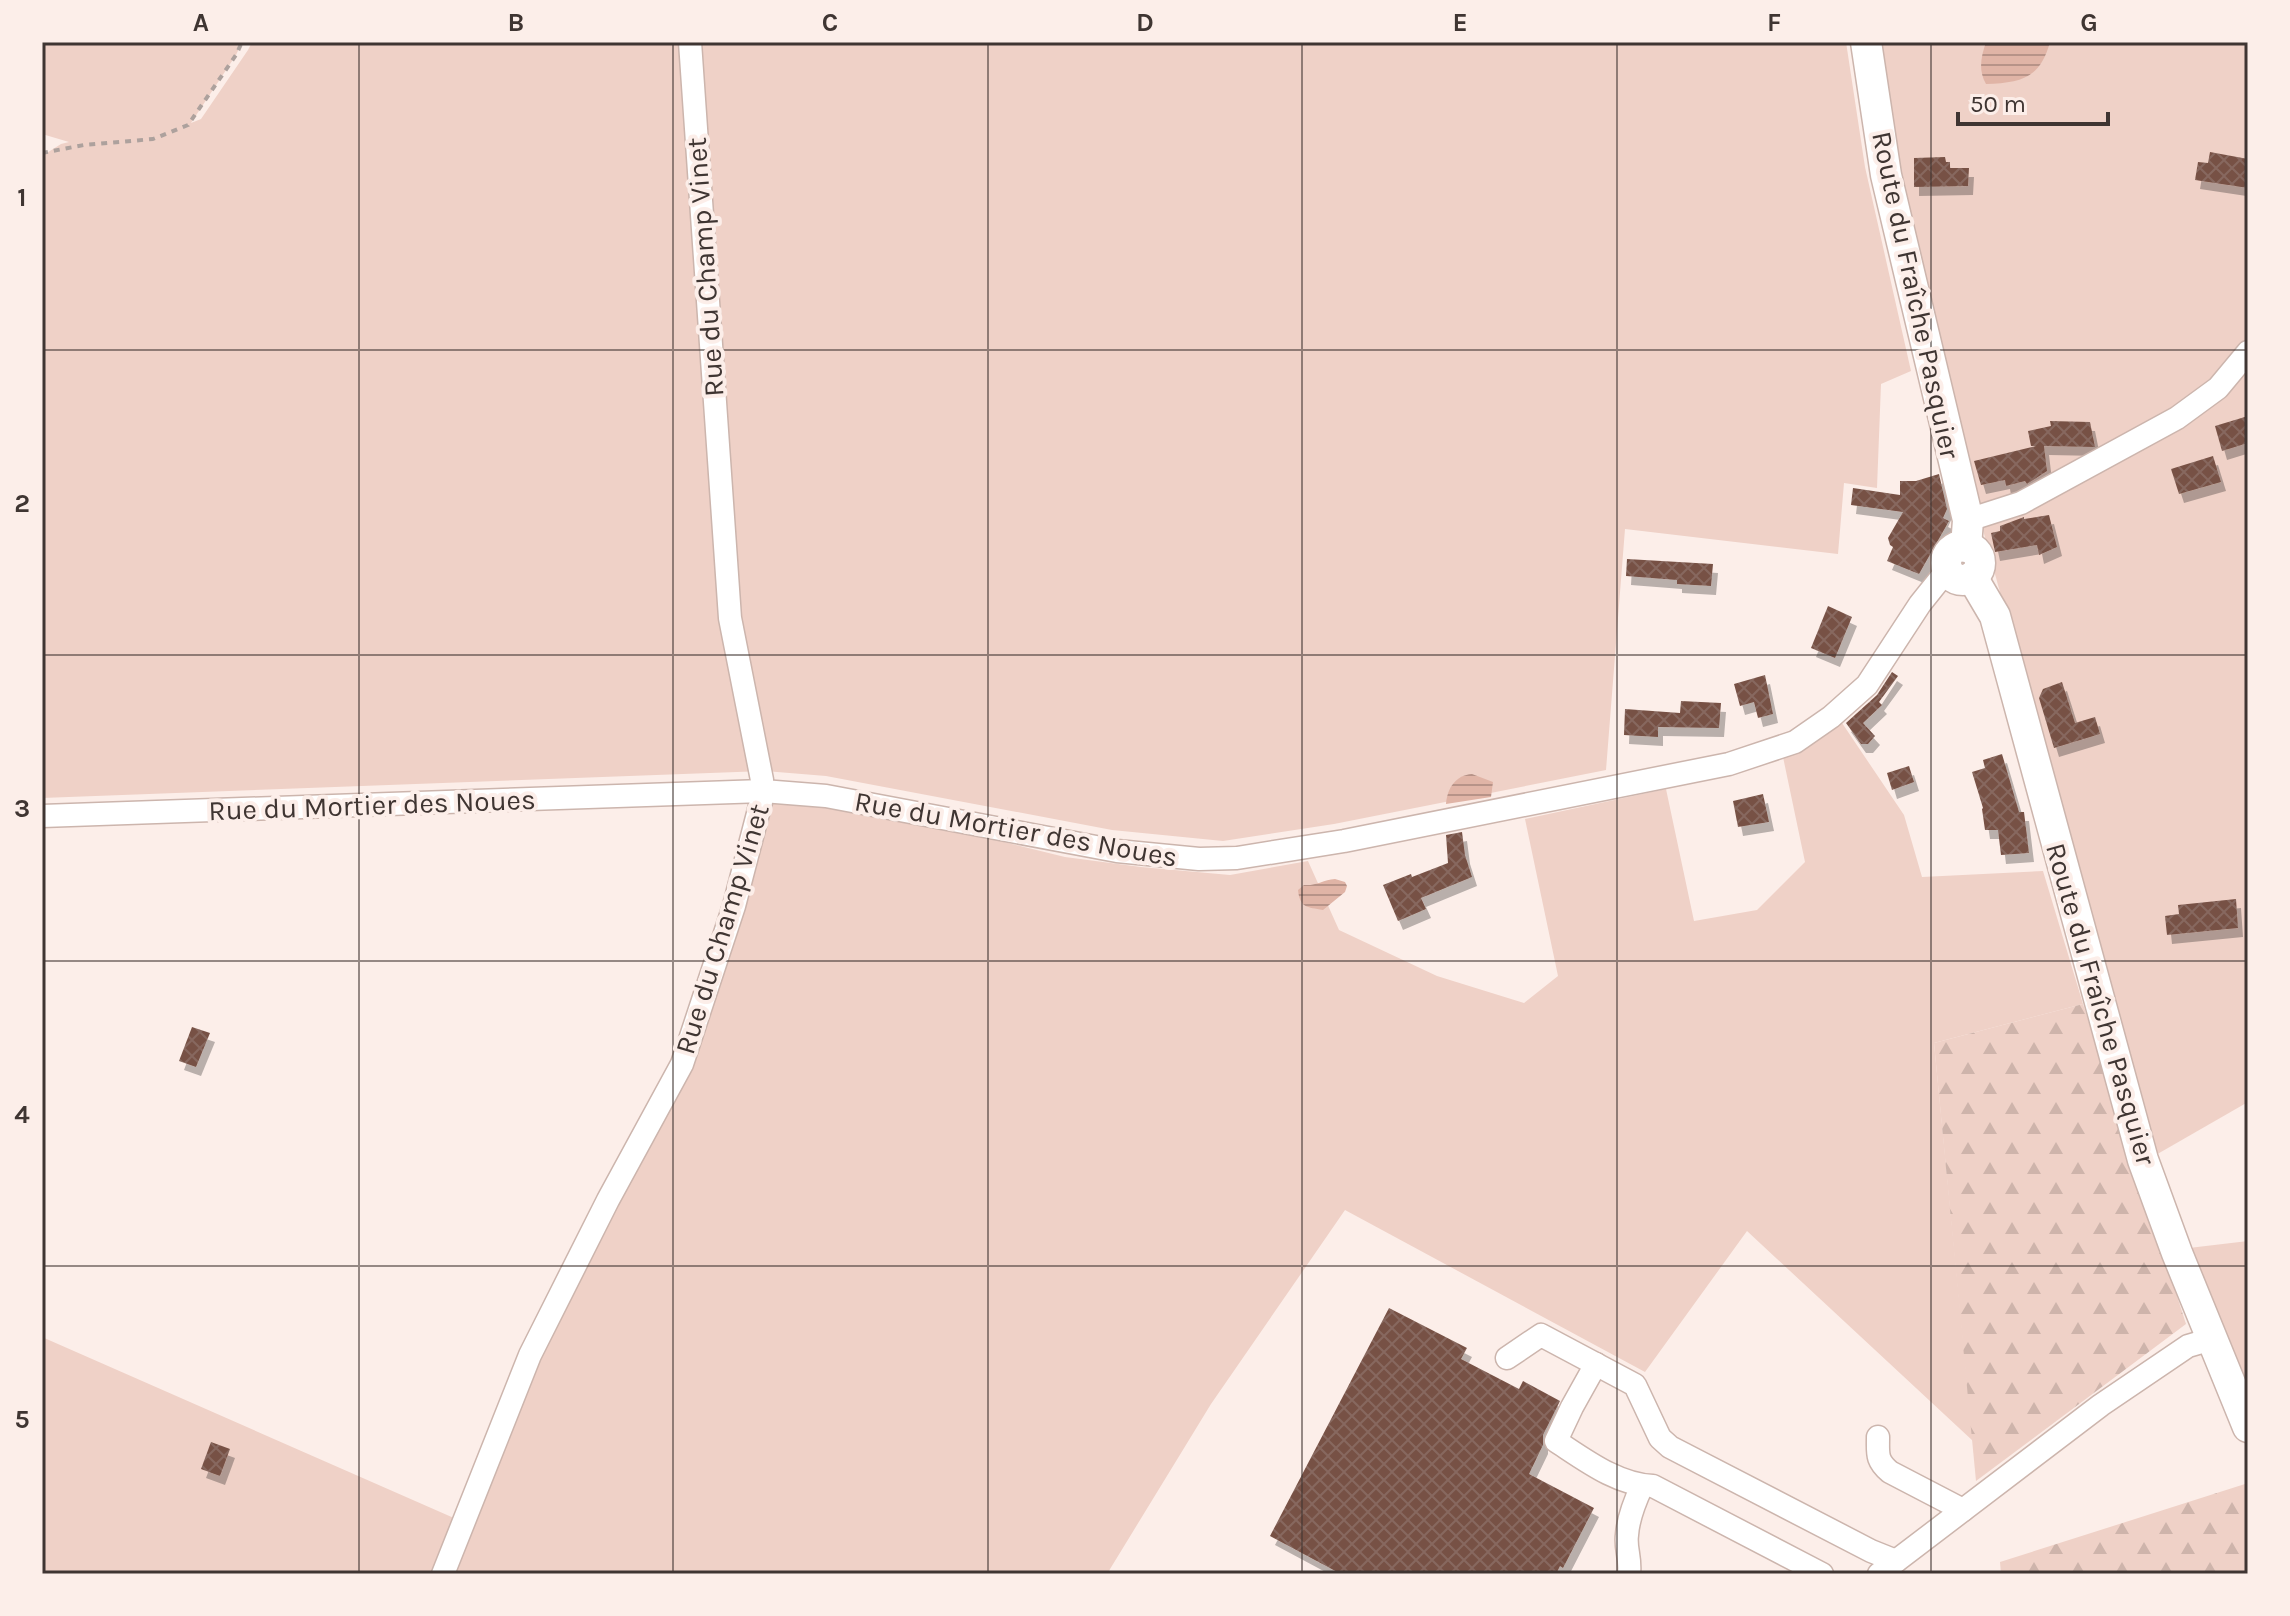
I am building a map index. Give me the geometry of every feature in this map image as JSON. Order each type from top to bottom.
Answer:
[{"type":"main road","name":"Route du Fraîche Pasquier","points":[[1866,42],[1886,175],[1967,533],[1980,564],[1978,571],[1960,575],[1995,616],[2143,1160],[2248,1427]]},
{"type":"street","name":"Rue du Champ Vinet","points":[[443,1574],[530,1355],[608,1200],[682,1064],[734,906],[763,791],[730,618],[690,42]]},
{"type":"street","points":[[1967,533],[2177,418],[2218,388],[2248,352]]},
{"type":"street","name":"Rue du Mortier des Noues","points":[[42,816],[763,791],[826,796],[1117,851],[1199,859],[1237,858],[1344,841],[1729,764],[1795,742],[1831,717],[1867,685],[1940,579],[1960,575]]},
{"type":"street","points":[[1507,1358],[1541,1335],[1635,1385],[1660,1438],[1670,1447],[1857,1544],[1888,1567],[2113,1396],[2188,1346],[2212,1339]]},
{"type":"street","points":[[1596,1364],[1556,1441],[1627,1482],[1653,1486],[1822,1574]]},
{"type":"street","points":[[1878,1437],[1880,1464],[1963,1510]]},
{"type":"street","points":[[1629,1574],[1631,1559],[1626,1538],[1633,1505],[1642,1486]]},
{"type":"path","points":[[42,153],[84,145],[153,139],[188,125],[242,42]]},
{"type":"green space","points":[[42,42],[242,42],[191,123],[201,119],[252,42],[1846,42],[1865,167],[1911,371],[1881,384],[1877,488],[1844,483],[1838,554],[1625,529],[1606,770],[1334,824],[1223,841],[1112,830],[826,776],[765,771],[42,798],[42,156],[69,142],[42,134]]},
{"type":"green space","points":[[1866,42],[2248,42],[2248,1102],[2154,1156],[1886,175]]},
{"type":"green space","points":[[1840,720],[1904,815],[1922,877],[2043,871],[2083,1004],[1934,1043],[1973,1441],[1747,1231],[1645,1372],[1345,1210],[1211,1404],[1107,1574],[42,1574],[42,1337],[463,1522],[530,1355],[682,1064],[772,803],[825,806],[959,831],[1065,857],[1141,867],[1230,875],[1308,861],[1339,930],[1437,976],[1524,1003],[1558,976],[1525,819],[1666,789],[1694,921],[1757,910],[1805,862],[1783,757]]},
{"type":"green space","points":[[2083,1004],[2186,1324],[1976,1481],[1934,1043]]},
{"type":"green space","points":[[2248,1241],[2248,1398],[2189,1248]]},
{"type":"green space","points":[[2245,1484],[2248,1491],[2248,1574],[2001,1574],[2000,1562]]},
{"type":"shaded area","points":[[1986,42],[2050,42],[2041,64],[2027,76],[2009,82],[1986,84],[1981,63]]},
{"type":"shaded area","points":[[1472,774],[1493,782],[1491,797],[1446,804],[1453,783]]},
{"type":"shaded area","points":[[1335,879],[1345,882],[1345,892],[1323,910],[1303,903],[1298,890],[1304,885]]},
{"type":"building","points":[[2210,152],[2248,159],[2248,188],[2195,180],[2198,162],[2208,163]]},
{"type":"building","points":[[1945,157],[1946,162],[1950,162],[1950,168],[1969,168],[1968,186],[1914,187],[1914,158]]},
{"type":"building","points":[[2248,416],[2248,443],[2222,451],[2215,426]]},
{"type":"building","points":[[2050,421],[2090,422],[2095,447],[2044,446],[2047,471],[2027,484],[2025,481],[2006,486],[2005,480],[1981,485],[1974,461],[2036,446],[2031,446],[2028,431],[2051,426]]},
{"type":"building","points":[[2213,456],[2221,482],[2179,494],[2171,469]]},
{"type":"building","points":[[1939,474],[1947,509],[1943,518],[1949,521],[1919,574],[1887,561],[1893,547],[1888,538],[1903,512],[1851,505],[1853,488],[1900,495],[1900,481],[1916,481]]},
{"type":"building","points":[[2049,515],[2057,547],[2039,555],[2037,545],[1995,552],[1991,533],[2000,531],[2000,526],[2024,517]]},
{"type":"building","points":[[1627,559],[1713,564],[1711,586],[1626,576]]},
{"type":"building","points":[[1828,606],[1852,617],[1835,658],[1811,648]]},
{"type":"building","points":[[1892,672],[1898,676],[1879,702],[1882,705],[1863,723],[1875,736],[1868,744],[1861,744],[1846,723],[1877,695]]},
{"type":"building","points":[[1765,675],[1773,714],[1758,718],[1754,702],[1740,706],[1734,684]]},
{"type":"building","points":[[2062,682],[2075,723],[2095,717],[2100,734],[2054,748],[2039,698],[2043,689]]},
{"type":"building","points":[[1681,701],[1721,703],[1719,728],[1658,727],[1658,737],[1624,735],[1625,709],[1680,713]]},
{"type":"building","points":[[2002,754],[2019,812],[2024,812],[2029,853],[2001,855],[1998,830],[1985,830],[1983,808],[1972,772],[1985,768],[1983,760]]},
{"type":"building","points":[[1909,766],[1914,782],[1892,790],[1887,773]]},
{"type":"building","points":[[1763,794],[1769,822],[1738,827],[1733,801]]},
{"type":"building","points":[[1462,832],[1472,877],[1421,898],[1426,909],[1398,921],[1383,885],[1448,863],[1446,835]]},
{"type":"building","points":[[2236,899],[2238,928],[2167,935],[2165,916],[2179,914],[2178,905]]},
{"type":"building","points":[[192,1027],[210,1033],[196,1067],[179,1061]]},
{"type":"building","points":[[1389,1308],[1467,1348],[1461,1359],[1519,1389],[1523,1381],[1560,1401],[1529,1474],[1594,1508],[1563,1568],[1560,1566],[1556,1574],[1341,1574],[1270,1536]]},
{"type":"building","points":[[211,1442],[230,1449],[220,1476],[201,1469]]}]
